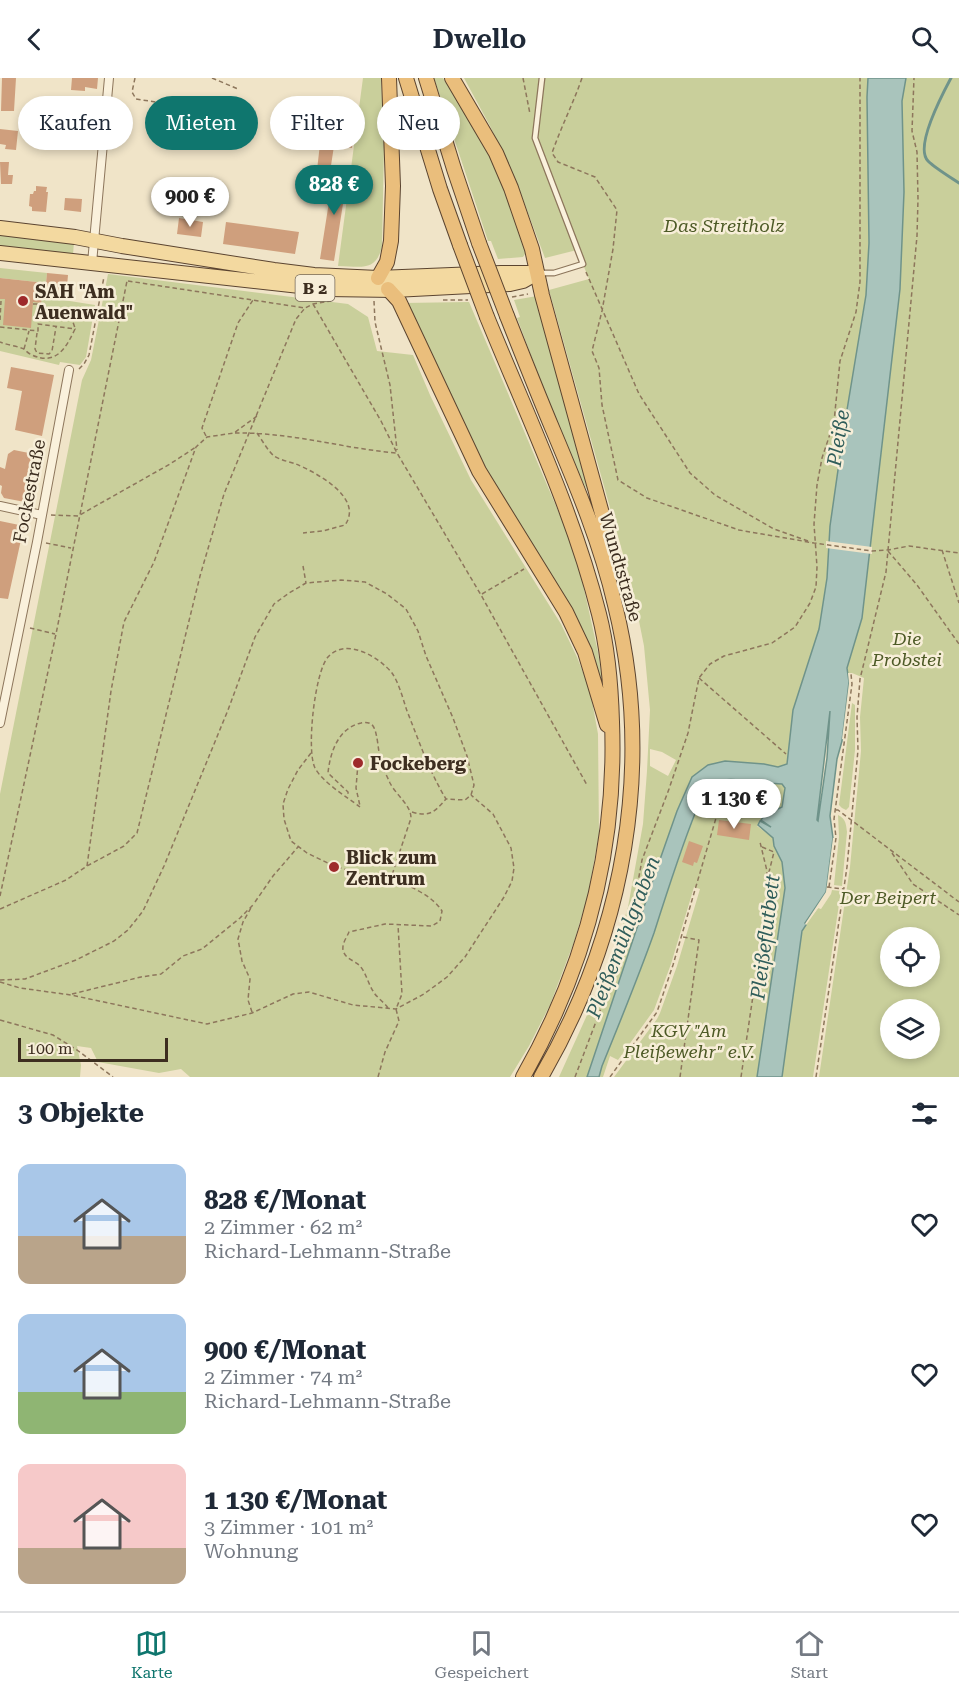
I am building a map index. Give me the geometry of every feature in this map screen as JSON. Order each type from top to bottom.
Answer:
[{"type":"highway","points":[[378,278],[387,262],[391,242],[393,186],[389,78]]},
{"type":"highway","name":"Wundtstraße","points":[[406,78],[440,189],[487,318],[561,496],[588,573],[600,616],[609,671],[613,749],[609,827],[596,900],[579,954],[561,999],[545,1036],[523,1077]]},
{"type":"highway","name":"Wundtstraße","points":[[426,78],[479,243],[589,518],[615,604],[625,653],[631,707],[632,769],[623,860],[613,907],[598,956],[575,1014],[542,1077]]},
{"type":"highway","points":[[452,78],[496,153],[532,249],[609,539],[615,604]]},
{"type":"highway","points":[[388,289],[399,301],[479,471],[566,612],[585,652],[613,749]]},
{"type":"highway","points":[[548,1077],[562,1041]]},
{"type":"main road","name":"B 2","points":[[0,228],[75,237],[274,270],[356,278],[537,273]]},
{"type":"main road","name":"B 2","points":[[0,253],[327,289],[510,284],[523,281],[537,273]]},
{"type":"street","points":[[92,263],[96,241],[109,78]]},
{"type":"street","name":"Fockestraße","points":[[0,723],[69,370]]},
{"type":"street","points":[[0,506],[42,515]]},
{"type":"lane","points":[[537,273],[554,273],[583,264],[535,138],[542,78]]},
{"type":"path","points":[[135,78],[132,92],[136,99],[145,100]]},
{"type":"path","points":[[212,78],[238,89]]},
{"type":"path","points":[[523,78],[531,117]]},
{"type":"path","points":[[582,78],[552,153],[558,162],[595,177],[618,210],[614,249],[592,351],[599,368],[602,405],[618,480],[647,498],[739,530],[872,551],[909,546],[959,553]]},
{"type":"path","points":[[575,1077],[628,937],[642,860],[688,733],[699,678],[710,664],[724,656],[772,643],[795,627],[810,603],[816,586],[817,567],[814,543],[817,485],[822,458],[834,422],[840,361],[856,312],[860,282],[860,78]]},
{"type":"path","points":[[816,1077],[852,820],[858,750],[860,679],[882,594],[888,550],[917,236],[917,152],[912,131],[914,78]]},
{"type":"path","points":[[583,264],[639,394],[690,473],[715,495],[774,529],[814,543]]},
{"type":"path","points":[[69,370],[79,369],[89,355],[104,274]]},
{"type":"path","points":[[0,896],[56,634],[127,280],[305,308]]},
{"type":"path","points":[[207,437],[202,428],[238,323],[254,299]]},
{"type":"path","points":[[0,320],[2,301]]},
{"type":"path","points":[[0,909],[66,880],[124,846],[137,833],[200,576],[224,495],[297,319],[305,308],[313,304],[333,301]]},
{"type":"path","points":[[374,301],[375,322],[390,385],[397,453]]},
{"type":"path","points":[[33,304],[45,304]]},
{"type":"path","points":[[313,304],[481,595],[587,785]]},
{"type":"path","points":[[0,342],[41,358],[58,355],[66,348],[75,329],[71,308]]},
{"type":"path","points":[[56,326],[52,351],[49,354],[37,353],[35,349],[39,324],[56,326],[75,329]]},
{"type":"path","points":[[0,327],[38,332]]},
{"type":"path","points":[[24,350],[29,331]]},
{"type":"path","points":[[234,433],[258,416]]},
{"type":"path","points":[[42,515],[78,516],[170,464],[207,437],[234,433],[271,434],[370,451],[397,453]]},
{"type":"path","points":[[257,433],[274,456],[298,465],[326,480],[344,496],[350,506],[350,518],[345,525],[303,533]]},
{"type":"path","points":[[87,866],[111,690],[124,622],[154,562],[196,447]]},
{"type":"path","points":[[37,542],[72,548]]},
{"type":"path","points":[[942,549],[959,603]]},
{"type":"path","points":[[888,550],[917,585],[959,644]]},
{"type":"path","points":[[481,595],[535,563]]},
{"type":"path","points":[[303,566],[306,584]]},
{"type":"path","points":[[0,981],[25,979],[76,960],[114,941],[128,930],[143,911],[164,866],[228,710],[255,637],[274,604],[306,584],[341,580],[365,582],[387,594],[406,609],[418,631],[467,756],[474,785],[471,795],[465,800],[446,799]]},
{"type":"path","points":[[20,626],[56,634]]},
{"type":"path","points":[[358,763],[356,788],[360,807],[322,777],[315,768],[311,753],[318,680],[327,658],[336,650],[351,649],[365,652],[381,662],[393,675],[430,772],[446,799]]},
{"type":"path","points":[[844,889],[828,887],[836,838],[836,810],[851,674]]},
{"type":"path","points":[[699,678],[786,754]]},
{"type":"path","points":[[852,680],[860,679]]},
{"type":"path","points":[[851,690],[859,691]]},
{"type":"path","points":[[850,699],[858,700]]},
{"type":"path","points":[[347,797],[348,792],[328,773],[330,759],[335,746],[346,730],[359,723],[368,722],[373,725],[381,764],[393,788],[411,812],[391,878]]},
{"type":"path","points":[[311,753],[298,770],[283,804],[284,819],[291,841],[307,853],[334,866],[380,880],[391,878],[426,895],[436,902],[442,911],[440,921],[432,926],[385,924],[349,932],[343,950],[346,957],[359,966],[368,978],[374,993],[389,1009]]},
{"type":"path","points":[[0,981],[20,988],[71,995],[207,1024],[252,1013],[293,994],[309,992],[353,1005],[396,1009],[424,994],[447,977],[465,957],[512,881],[514,868],[511,848],[493,814],[471,795]]},
{"type":"path","points":[[411,812],[424,815],[436,810],[446,799]]},
{"type":"path","points":[[836,810],[959,902]]},
{"type":"path","points":[[610,1077],[654,1017],[682,937],[716,818],[722,812],[744,815]]},
{"type":"path","points":[[741,1077],[768,894],[760,842]]},
{"type":"path","points":[[761,846],[774,852],[767,880]]},
{"type":"path","points":[[252,1013],[248,1000],[250,979],[242,962],[238,939],[243,922],[254,904],[273,876],[298,847]]},
{"type":"path","points":[[890,850],[913,884],[959,915]]},
{"type":"path","points":[[71,995],[161,974],[183,956],[202,949],[254,904]]},
{"type":"path","points":[[378,1077],[385,1052],[399,1022],[396,1009],[402,994],[398,924]]},
{"type":"path","points":[[680,1077],[699,940],[682,937]]},
{"type":"path","points":[[0,1020],[53,1035],[113,1077]]},
{"type":"green space","points":[[363,78],[381,78],[382,96],[377,96],[377,150],[384,150],[382,246],[376,261],[371,264],[360,267],[338,266],[353,150],[365,150],[365,96],[361,96]]},
{"type":"green space","points":[[434,78],[443,78],[454,96],[440,96]]},
{"type":"green space","name":"Das Streitholz","points":[[464,78],[868,78],[869,243],[866,295],[830,526],[827,578],[819,629],[793,710],[787,764],[778,767],[725,761],[692,777],[657,868],[587,1077],[559,1077],[611,962],[628,907],[643,824],[647,771],[650,710],[644,646],[632,586],[549,290],[589,279],[577,250],[545,258],[514,176]],"holes":[[[650,749],[662,752],[676,760],[668,776],[650,766]]]},
{"type":"green space","name":"Die Probstei","points":[[906,78],[959,78],[959,1077],[819,1077],[850,867],[861,751],[860,717],[864,678],[848,673],[847,668],[862,618],[900,289],[904,192],[902,101]]},
{"type":"green space","points":[[460,105],[501,178],[527,251],[523,257],[498,259],[491,241],[488,241],[458,150],[460,150]]},
{"type":"green space","points":[[0,234],[74,242],[73,255],[0,248]]},
{"type":"green space","points":[[0,268],[47,273],[46,283],[0,278]]},
{"type":"green space","points":[[108,274],[348,304],[368,317],[377,351],[413,355],[471,480],[561,624],[590,690],[598,734],[599,834],[588,895],[574,942],[550,1005],[510,1077],[190,1077],[181,1069],[159,1073],[98,1062],[91,1048],[77,1046],[81,1065],[80,1077],[0,1077],[0,794],[82,380],[91,360]]},
{"type":"green space","points":[[0,290],[95,305],[86,357],[80,365],[60,362],[59,365],[0,351]]},
{"type":"green space","points":[[537,296],[597,508],[563,438],[517,318],[520,317],[514,300]]},
{"type":"green space","points":[[469,302],[578,562],[598,652],[605,699],[483,469],[403,303]]},
{"type":"green space","points":[[852,703],[855,705],[855,750],[849,807],[846,810],[839,805]]},
{"type":"green space","name":"KGV \"Am Pleißewehr\" e.V.","points":[[721,779],[759,783],[765,786],[767,783],[782,784],[785,788],[782,807],[764,816],[757,826],[773,838],[774,846],[782,862],[785,888],[757,1077],[614,1077],[660,1013],[700,889],[694,887],[671,964],[654,1010],[618,1060],[610,1056],[603,1077],[599,1077],[636,982],[691,824],[708,785]]},
{"type":"green space","points":[[838,815],[844,820],[847,832],[842,886],[834,885],[839,837]]},
{"type":"green space","points":[[832,890],[841,891],[813,1077],[782,1077],[800,939],[804,927],[818,908],[821,909]]},
{"type":"water","points":[[868,78],[906,78],[902,101],[904,192],[900,289],[862,618],[847,668],[849,682],[830,816],[833,838],[826,892],[802,931],[782,1077],[757,1077],[785,888],[782,862],[774,846],[773,838],[758,825],[760,821],[771,827],[761,820],[764,816],[782,807],[785,788],[782,784],[767,783],[765,786],[744,780],[727,780],[713,783],[702,794],[648,950],[599,1077],[587,1077],[657,868],[692,777],[708,765],[725,761],[778,767],[787,764],[793,710],[819,629],[827,578],[830,526],[866,295],[869,243]],"holes":[[[830,711],[827,758],[818,821]]]},
{"type":"pier","points":[[826,541],[872,547],[872,554],[826,548]]},
{"type":"pier","points":[[848,673],[851,673],[852,683],[845,740],[842,739],[849,683]]},
{"type":"pier","points":[[833,838],[836,838],[829,893],[806,925],[826,892]]},
{"type":"building","points":[[2,78],[16,78],[14,111],[1,111]]},
{"type":"building","points":[[72,78],[98,78],[97,89],[85,87],[85,91],[71,90]]},
{"type":"building","points":[[0,129],[18,131],[16,150],[5,149],[6,145],[0,144]]},
{"type":"building","points":[[319,150],[333,150],[330,172],[317,170]]},
{"type":"building","points":[[0,162],[9,162],[8,175],[13,175],[12,184],[1,184]]},
{"type":"building","points":[[334,170],[348,172],[334,261],[320,259]]},
{"type":"building","points":[[36,186],[47,187],[46,212],[32,211],[32,207],[29,206],[30,194],[36,191]]},
{"type":"building","points":[[65,198],[82,199],[81,212],[64,210]]},
{"type":"building","points":[[179,218],[203,222],[201,237],[177,234]]},
{"type":"building","points":[[226,222],[299,232],[295,254],[223,244]]},
{"type":"building","name":"SAH \"Am Auenwald\"","points":[[47,273],[68,275],[66,298],[42,298],[41,303],[33,302],[31,328],[3,325],[5,299],[0,299],[0,278],[46,283]]},
{"type":"building","points":[[11,367],[54,375],[42,436],[15,430],[22,391],[7,388]]},
{"type":"building","points":[[14,450],[34,454],[37,459],[29,499],[25,502],[4,498],[1,493],[0,467],[5,469],[8,454]]},
{"type":"building","points":[[0,521],[24,526],[8,599],[0,598]]},
{"type":"building","points":[[725,783],[756,787],[754,802],[723,798]]},
{"type":"building","points":[[719,820],[751,824],[749,840],[717,835]]},
{"type":"building","points":[[689,841],[703,846],[697,863],[694,862],[693,866],[682,862]]},
{"type":"waterway","points":[[951,78],[931,120],[925,154],[931,164],[959,183]]},
{"type":"place","name":"SAH \"Am Auenwald\"","points":[[23,301]]},
{"type":"place","name":"Fockeberg","points":[[358,763]]},
{"type":"place","name":"Blick zum Zentrum","points":[[334,867]]},
{"type":"water label","name":"Pleiße","points":[[838,438]]},
{"type":"water label","name":"Pleißemühlgraben","points":[[623,937]]},
{"type":"water label","name":"Pleißeflutbett","points":[[765,937]]},
{"type":"park label","name":"Der Beipert","points":[[888,897]]}]
